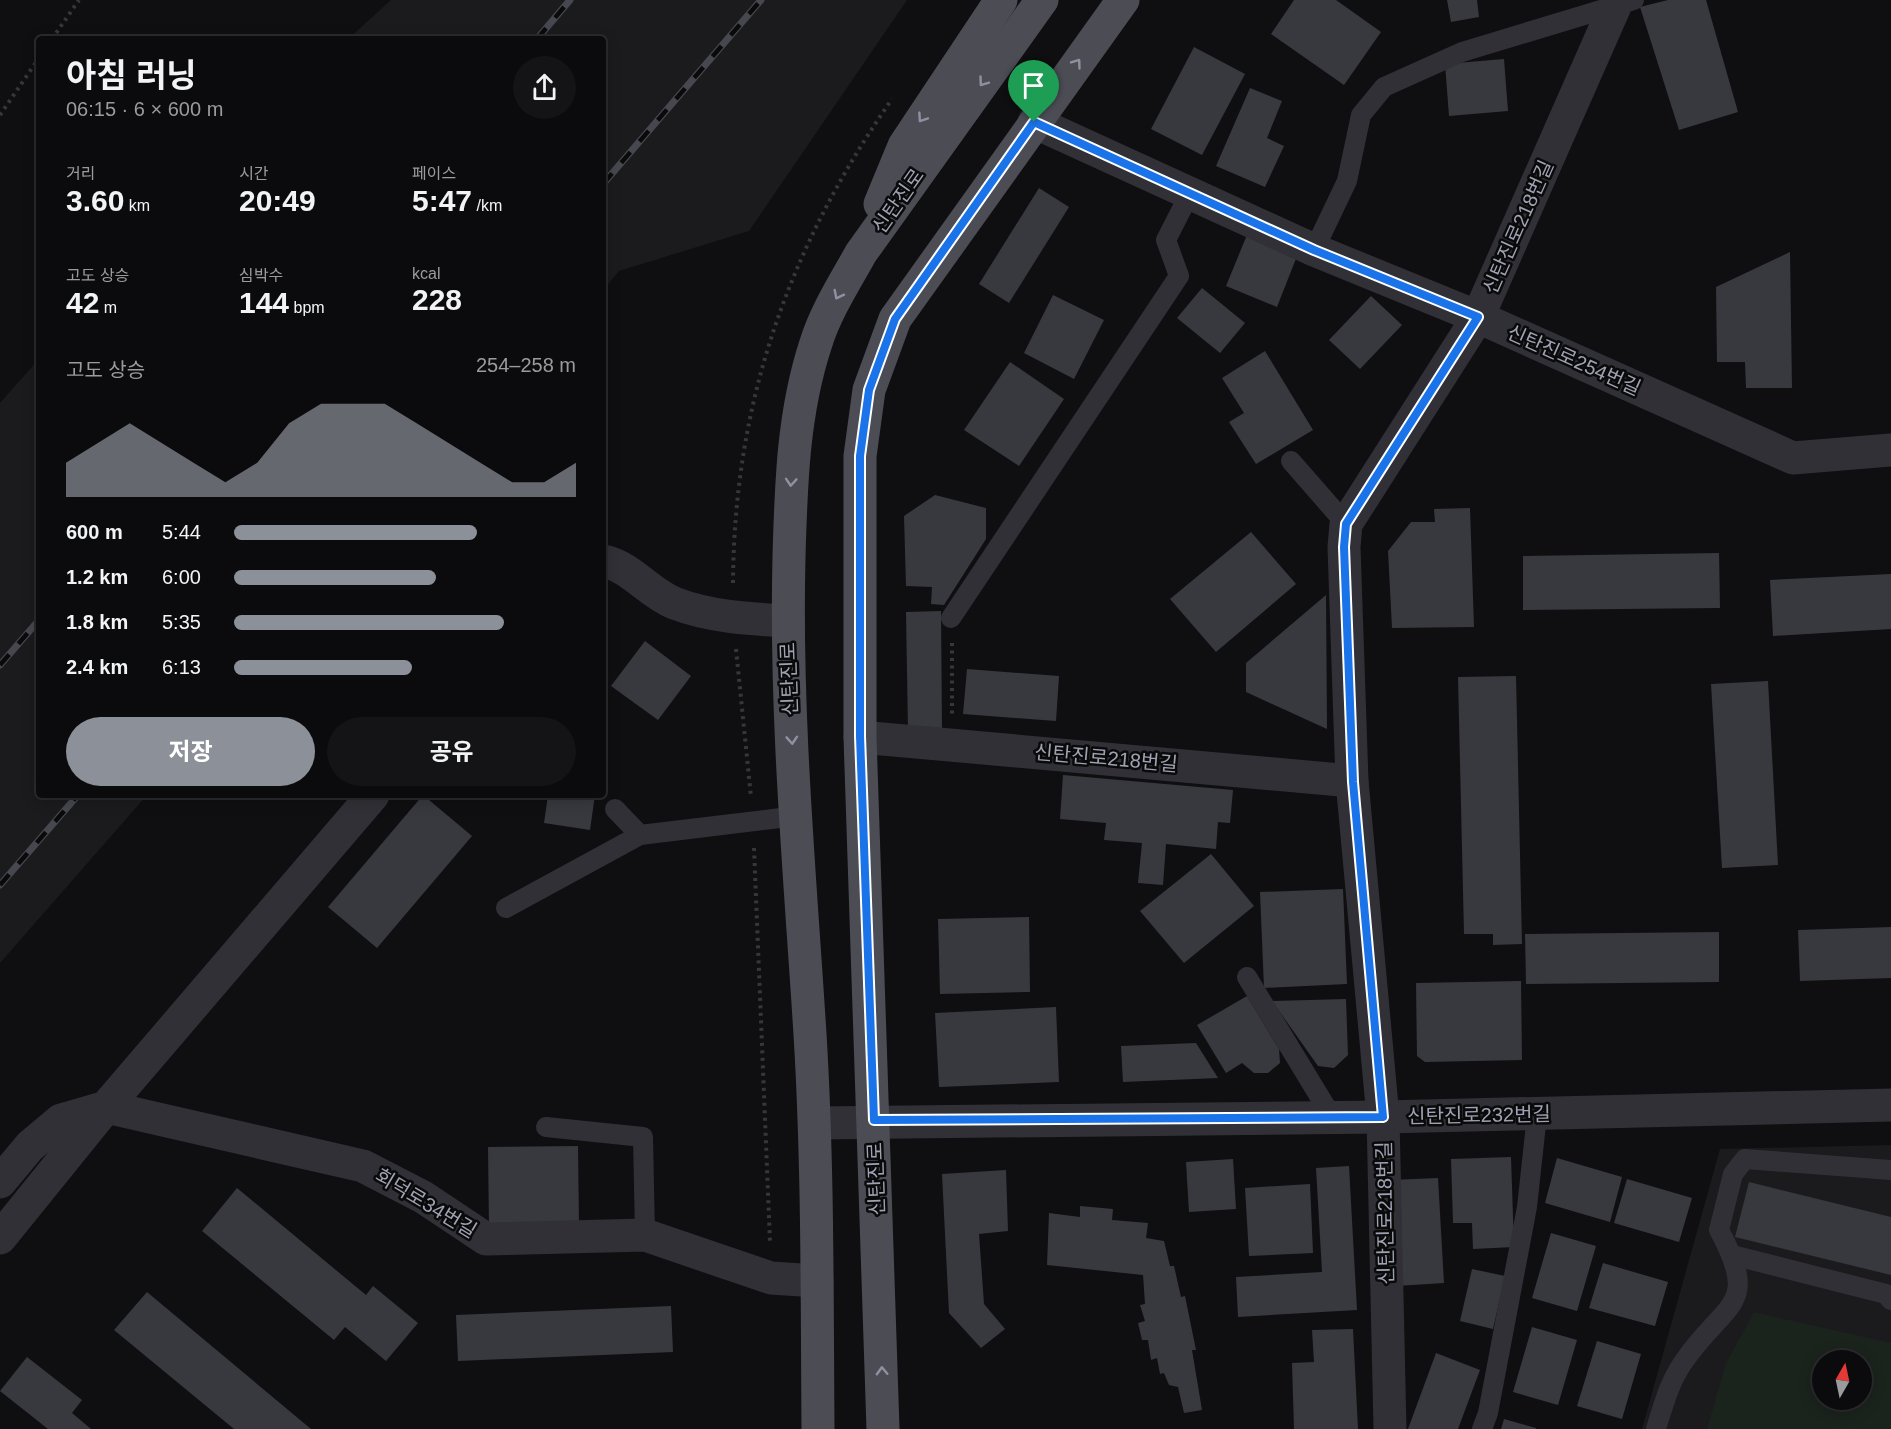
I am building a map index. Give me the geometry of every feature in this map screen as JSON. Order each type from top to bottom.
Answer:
[{"type":"main road","points":[[861,253],[904,146],[1001,0]]},
{"type":"main road","name":"신탄진로","points":[[818,1429],[815,1123],[787,621],[790,485],[798,417],[816,343],[836,297],[861,253],[1042,0]]},
{"type":"main road","name":"신탄진로","points":[[883,1429],[860,736],[860,456],[869,390],[895,319],[1123,0]]},
{"type":"street","name":"신탄진로218번길","points":[[1390,1429],[1383,1117],[1353,782],[1344,547],[1346,524],[1478,317],[1624,3]]},
{"type":"street","name":"신탄진로254번길","points":[[1034,122],[1314,250],[1478,317],[1793,458],[1891,450]]},
{"type":"street","points":[[606,562],[629,573],[673,603],[734,618],[787,621]]},
{"type":"street","name":"신탄진로218번길","points":[[860,736],[1353,782]]},
{"type":"street","points":[[0,1238],[106,1107],[370,798]]},
{"type":"street","name":"신탄진로232번길","points":[[815,1123],[874,1120],[1383,1117],[1891,1105]]},
{"type":"street","points":[[0,1182],[30,1146],[61,1120],[106,1107]]},
{"type":"street","name":"회덕로34번길","points":[[106,1107],[363,1166],[423,1197],[486,1239],[645,1235],[771,1278],[817,1281]]},
{"type":"lane","points":[[1314,250],[1347,181],[1361,115],[1384,87],[1462,52],[1624,3]]},
{"type":"lane","points":[[951,618],[1179,276],[1166,240],[1190,193]]},
{"type":"lane","points":[[1291,461],[1346,524]]},
{"type":"lane","points":[[615,809],[640,836]]},
{"type":"lane","points":[[506,908],[640,836],[797,816]]},
{"type":"lane","points":[[1247,977],[1332,1117]]},
{"type":"lane","points":[[1482,1429],[1488,1413],[1527,1207],[1537,1114]]},
{"type":"lane","points":[[546,1127],[643,1137],[645,1235]]},
{"type":"lane","points":[[1656,1429],[1670,1383],[1687,1356],[1734,1303],[1739,1278],[1732,1255],[1719,1230],[1733,1174],[1745,1159],[1891,1170]]},
{"type":"lane","points":[[1732,1255],[1886,1294],[1891,1300]]},
{"type":"path","points":[[54,36],[79,0]]},
{"type":"path","points":[[0,115],[36,62]]},
{"type":"path","points":[[951,618],[952,744]]},
{"type":"path","points":[[735,642],[751,799]]},
{"type":"path","points":[[754,840],[770,1246]]},
{"type":"shaded area","points":[[391,0],[907,0],[749,231],[619,271],[606,286],[606,36],[351,36]]},
{"type":"shaded area","points":[[36,362],[36,798],[144,798],[0,963],[0,403]]},
{"type":"shaded area","points":[[1891,1145],[1891,1429],[1642,1429],[1720,1149]]},
{"type":"shaded area","points":[[1754,1312],[1891,1343],[1891,1429],[1707,1429],[1726,1363]]},
{"type":"building","points":[[1294,0],[1336,0],[1381,32],[1344,85],[1271,34]]},
{"type":"building","points":[[1447,0],[1477,0],[1479,17],[1451,22]]},
{"type":"building","points":[[1668,0],[1706,0],[1738,112],[1679,130],[1640,7]]},
{"type":"building","points":[[1194,47],[1245,74],[1202,155],[1151,129]]},
{"type":"building","points":[[1504,59],[1508,111],[1449,116],[1445,64]]},
{"type":"building","points":[[1250,88],[1282,101],[1267,138],[1284,146],[1265,187],[1216,166]]},
{"type":"building","points":[[1039,188],[1069,207],[1009,303],[979,284]]},
{"type":"building","points":[[1249,230],[1299,251],[1277,307],[1226,286]]},
{"type":"building","points":[[1790,252],[1792,388],[1746,388],[1745,362],[1717,362],[1716,287]]},
{"type":"building","points":[[1202,288],[1245,323],[1220,353],[1177,318]]},
{"type":"building","points":[[1053,295],[1104,320],[1074,379],[1024,353]]},
{"type":"building","points":[[1371,296],[1402,325],[1360,369],[1329,340]]},
{"type":"building","points":[[1265,351],[1313,430],[1256,464],[1229,422],[1244,413],[1222,378]]},
{"type":"building","points":[[1010,362],[1064,399],[1019,466],[964,430]]},
{"type":"building","points":[[935,495],[986,508],[986,539],[944,605],[931,604],[932,587],[906,586],[904,516]]},
{"type":"building","points":[[1470,508],[1474,627],[1392,628],[1388,551],[1411,522],[1435,522],[1434,509]]},
{"type":"building","points":[[1251,532],[1296,584],[1216,652],[1170,599]]},
{"type":"building","points":[[1719,553],[1720,608],[1523,610],[1523,556]]},
{"type":"building","points":[[1891,574],[1891,629],[1773,636],[1770,580]]},
{"type":"building","points":[[1326,595],[1327,729],[1246,692],[1246,663]]},
{"type":"building","points":[[941,611],[942,730],[908,731],[906,612]]},
{"type":"building","points":[[645,641],[691,676],[658,720],[611,686]]},
{"type":"building","points":[[967,669],[1059,676],[1056,721],[963,714]]},
{"type":"building","points":[[1516,676],[1522,944],[1493,945],[1493,934],[1464,934],[1458,677]]},
{"type":"building","points":[[1768,681],[1778,865],[1722,868],[1711,684]]},
{"type":"building","points":[[1063,775],[1233,790],[1230,823],[1218,822],[1216,849],[1166,844],[1163,885],[1138,883],[1142,843],[1104,840],[1106,823],[1060,819]]},
{"type":"building","points":[[420,798],[427,798],[472,836],[377,948],[328,907]]},
{"type":"building","points":[[548,798],[595,798],[590,830],[544,823]]},
{"type":"building","points":[[1211,854],[1254,906],[1184,963],[1140,911]]},
{"type":"building","points":[[1343,889],[1347,984],[1264,988],[1260,892]]},
{"type":"building","points":[[1029,917],[1030,992],[940,994],[938,919]]},
{"type":"building","points":[[1891,927],[1891,978],[1800,981],[1798,930]]},
{"type":"building","points":[[1719,932],[1719,982],[1526,984],[1525,934]]},
{"type":"building","points":[[1521,981],[1522,1060],[1425,1062],[1417,1056],[1416,983]]},
{"type":"building","points":[[1247,996],[1279,1049],[1280,1063],[1268,1073],[1254,1073],[1242,1063],[1226,1073],[1197,1025]]},
{"type":"building","points":[[1346,999],[1348,1055],[1334,1068],[1318,1066],[1272,1001]]},
{"type":"building","points":[[1056,1007],[1059,1082],[939,1087],[935,1013]]},
{"type":"building","points":[[1196,1043],[1218,1078],[1123,1082],[1121,1046]]},
{"type":"building","points":[[578,1146],[579,1226],[489,1228],[488,1147]]},
{"type":"building","points":[[1511,1157],[1514,1247],[1473,1249],[1472,1223],[1453,1223],[1451,1159]]},
{"type":"building","points":[[1557,1158],[1622,1177],[1610,1222],[1545,1203]]},
{"type":"building","points":[[1233,1159],[1236,1209],[1189,1212],[1186,1162]]},
{"type":"building","points":[[1349,1166],[1357,1310],[1238,1317],[1236,1277],[1322,1272],[1316,1168]]},
{"type":"building","points":[[1006,1170],[1008,1231],[979,1234],[984,1304],[1005,1329],[981,1348],[949,1313],[942,1174]]},
{"type":"building","points":[[1438,1178],[1444,1283],[1396,1286],[1390,1180]]},
{"type":"building","points":[[1627,1179],[1692,1198],[1679,1242],[1614,1223]]},
{"type":"building","points":[[1749,1182],[1891,1217],[1891,1275],[1735,1237]]},
{"type":"building","points":[[1310,1184],[1313,1253],[1249,1256],[1245,1188]]},
{"type":"building","points":[[237,1188],[366,1295],[373,1286],[418,1323],[386,1361],[345,1327],[334,1340],[202,1231]]},
{"type":"building","points":[[1080,1206],[1113,1209],[1112,1220],[1148,1223],[1146,1238],[1164,1241],[1170,1266],[1174,1266],[1181,1297],[1185,1296],[1196,1350],[1192,1350],[1202,1410],[1184,1413],[1178,1387],[1169,1385],[1164,1373],[1160,1374],[1157,1358],[1151,1360],[1148,1340],[1142,1340],[1138,1323],[1145,1321],[1140,1305],[1145,1304],[1143,1275],[1047,1265],[1049,1213],[1080,1217]]},
{"type":"building","points":[[1551,1233],[1596,1246],[1577,1311],[1532,1298]]},
{"type":"building","points":[[1603,1263],[1668,1282],[1655,1326],[1589,1308]]},
{"type":"building","points":[[1472,1269],[1505,1276],[1493,1329],[1460,1321]]},
{"type":"building","points":[[147,1292],[311,1429],[234,1429],[114,1330]]},
{"type":"building","points":[[671,1306],[673,1352],[458,1361],[456,1315]]},
{"type":"building","points":[[1532,1327],[1577,1340],[1558,1405],[1513,1392]]},
{"type":"building","points":[[1353,1329],[1358,1429],[1294,1429],[1292,1363],[1314,1362],[1312,1330]]},
{"type":"building","points":[[1597,1341],[1641,1354],[1622,1419],[1577,1406]]},
{"type":"building","points":[[1436,1353],[1480,1370],[1458,1429],[1408,1429]]},
{"type":"building","points":[[27,1357],[82,1400],[72,1413],[91,1429],[48,1429],[0,1391]]},
{"type":"building","points":[[1504,1419],[1536,1428],[1536,1429],[1501,1429]]},
{"type":"railway","points":[[540,36],[570,0]]},
{"type":"railway","points":[[606,181],[761,0]]},
{"type":"railway","points":[[0,665],[36,623]]},
{"type":"railway","points":[[0,885],[75,798]]},
{"type":"route","points":[[1034,122],[1314,250],[1478,317],[1346,524],[1344,547],[1353,782],[1383,1117],[874,1120],[860,736],[860,456],[869,390],[895,319],[1034,122]]}]
